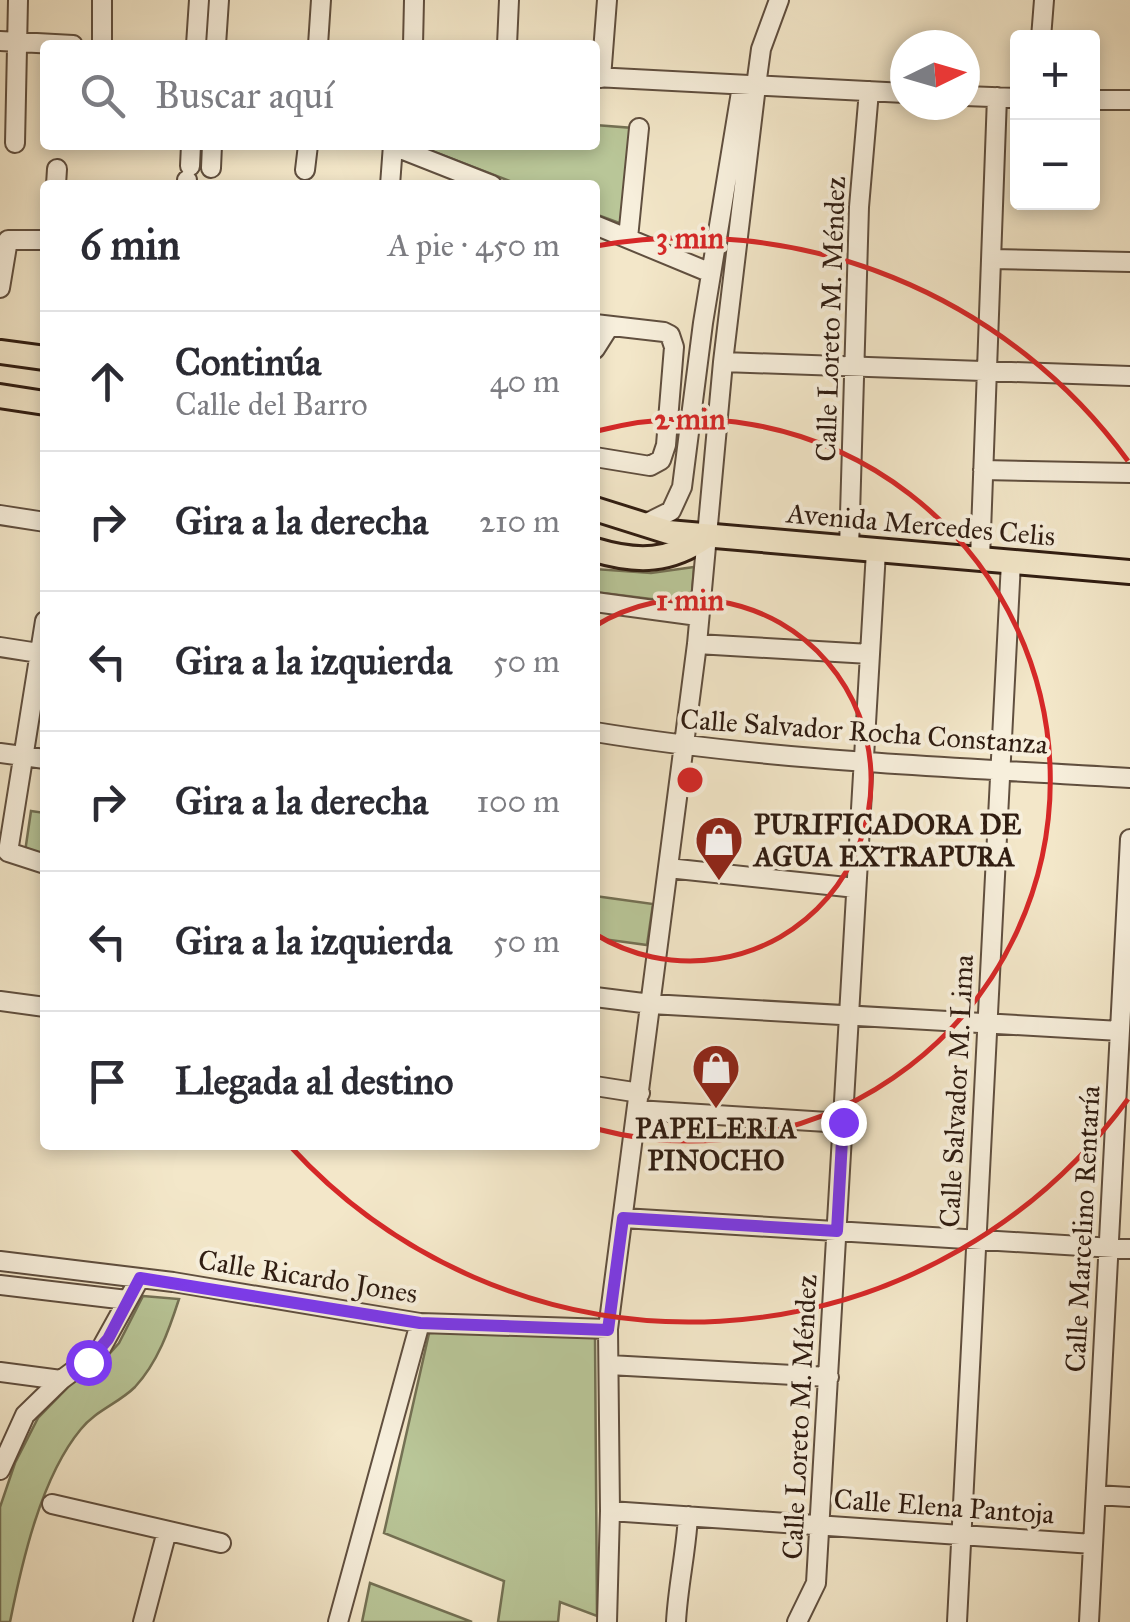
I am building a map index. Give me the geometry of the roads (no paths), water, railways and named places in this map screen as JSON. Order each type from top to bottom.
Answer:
[{"type":"main road","points":[[0,352],[40,357]]},
{"type":"main road","points":[[0,396],[40,402]]},
{"type":"main road","name":"Avenida Mercedes Celis","points":[[600,511],[668,532],[1130,572]]},
{"type":"main road","points":[[600,552],[615,556],[662,557],[677,554],[707,536]]},
{"type":"street","points":[[15,143],[9,41],[18,0]]},
{"type":"street","points":[[102,0],[102,40]]},
{"type":"street","points":[[196,40],[199,0]]},
{"type":"street","points":[[216,40],[219,0]]},
{"type":"street","points":[[318,40],[321,0]]},
{"type":"street","points":[[414,0],[414,40]]},
{"type":"street","points":[[507,40],[510,0]]},
{"type":"street","points":[[600,61],[607,0]]},
{"type":"street","points":[[642,525],[671,511],[682,487],[711,272],[749,86],[779,0]]},
{"type":"street","points":[[1042,30],[1044,0]]},
{"type":"street","points":[[9,41],[40,43]]},
{"type":"street","points":[[600,78],[890,92]]},
{"type":"street","points":[[607,1622],[608,1330],[697,644],[749,86]]},
{"type":"street","name":"Calle Loreto M. Méndez","points":[[849,549],[858,207],[870,91]]},
{"type":"street","points":[[980,96],[1010,98]]},
{"type":"street","points":[[980,559],[997,97]]},
{"type":"street","points":[[1100,100],[1130,100]]},
{"type":"street","points":[[628,238],[639,128]]},
{"type":"street","points":[[188,177],[191,150]]},
{"type":"street","points":[[211,168],[212,150]]},
{"type":"street","points":[[306,170],[308,150]]},
{"type":"street","points":[[390,180],[393,150]]},
{"type":"street","points":[[403,150],[479,180]]},
{"type":"street","points":[[600,227],[711,272]]},
{"type":"street","points":[[0,288],[8,240],[40,240]]},
{"type":"street","points":[[991,259],[1130,262]]},
{"type":"street","points":[[600,458],[650,466],[661,460],[666,445],[674,347],[670,335],[664,332],[602,325]]},
{"type":"street","points":[[723,362],[1130,376]]},
{"type":"street","points":[[983,470],[1130,473]]},
{"type":"street","points":[[0,515],[40,521]]},
{"type":"street","name":"Calle Loreto M. Méndez","points":[[797,1622],[816,1583],[876,551]]},
{"type":"street","name":"Calle Salvador M. Lima","points":[[957,1622],[1011,562]]},
{"type":"street","points":[[600,603],[698,616]]},
{"type":"street","points":[[697,644],[870,654]]},
{"type":"street","points":[[0,648],[40,653]]},
{"type":"street","points":[[40,670],[4,853],[40,863]]},
{"type":"street","name":"Calle Salvador Rocha Constanza","points":[[600,733],[684,747],[1130,778]]},
{"type":"street","points":[[0,752],[40,758]]},
{"type":"street","name":"Calle Marcelino Rentaría","points":[[1089,1622],[1130,839]]},
{"type":"street","points":[[668,868],[856,888]]},
{"type":"street","points":[[600,998],[650,1004],[1120,1031]]},
{"type":"street","points":[[0,1001],[40,1007]]},
{"type":"street","points":[[600,1088],[638,1102],[843,1122]]},
{"type":"street","points":[[623,1218],[1130,1249]]},
{"type":"street","name":"Calle Ricardo Jones","points":[[0,1261],[140,1278],[420,1323],[608,1330]]},
{"type":"street","points":[[1,1464],[25,1416],[61,1380],[98,1352],[140,1278]]},
{"type":"street","points":[[0,1285],[128,1300]]},
{"type":"street","points":[[338,1622],[420,1323]]},
{"type":"street","points":[[609,1365],[829,1377]]},
{"type":"street","points":[[0,1372],[61,1380]]},
{"type":"street","name":"Calle Elena Pantoja","points":[[1096,1495],[1130,1497]]},
{"type":"street","points":[[52,1504],[221,1543]]},
{"type":"street","name":"Calle Elena Pantoja","points":[[610,1510],[1094,1544]]},
{"type":"street","points":[[676,1622],[688,1516]]},
{"type":"street","points":[[144,1622],[168,1531]]},
{"type":"place","name":"PURIFICADORA DE AGUA EXTRAPURA","points":[[719,882]]},
{"type":"place","name":"PAPELERIA PINOCHO","points":[[716,1110]]}]
